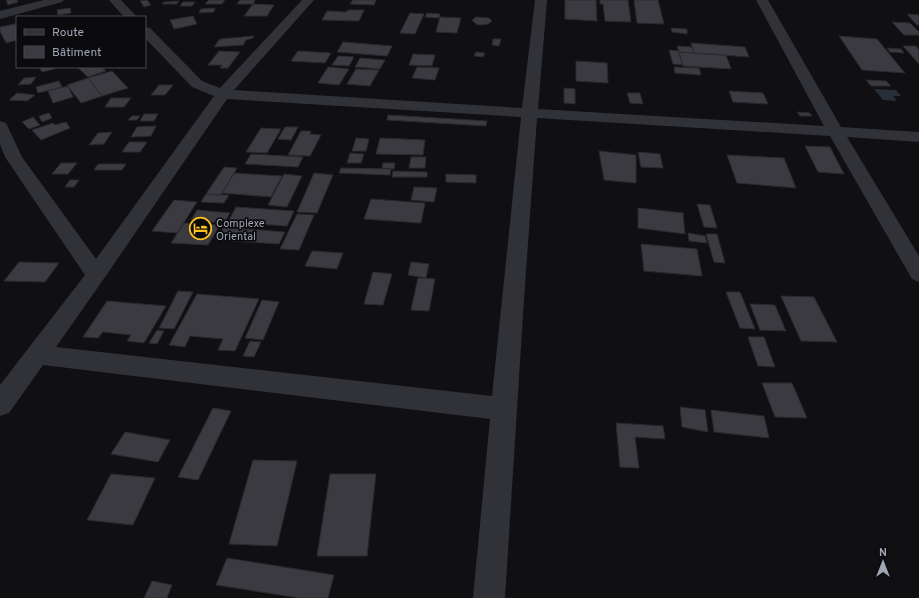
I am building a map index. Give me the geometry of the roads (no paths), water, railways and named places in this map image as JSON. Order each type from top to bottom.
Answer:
[{"type":"street","points":[[0,15],[58,0]]},
{"type":"street","points":[[115,0],[130,16]]},
{"type":"street","points":[[0,405],[96,275],[223,94],[308,0]]},
{"type":"street","points":[[489,598],[503,409],[529,113],[541,0]]},
{"type":"street","points":[[762,0],[835,131],[919,274]]},
{"type":"street","points":[[146,32],[197,84],[223,94],[919,137]]},
{"type":"street","points":[[0,126],[7,159],[96,275]]},
{"type":"street","points":[[38,355],[503,409]]},
{"type":"place","name":"Complexe Oriental","points":[[201,229]]}]
